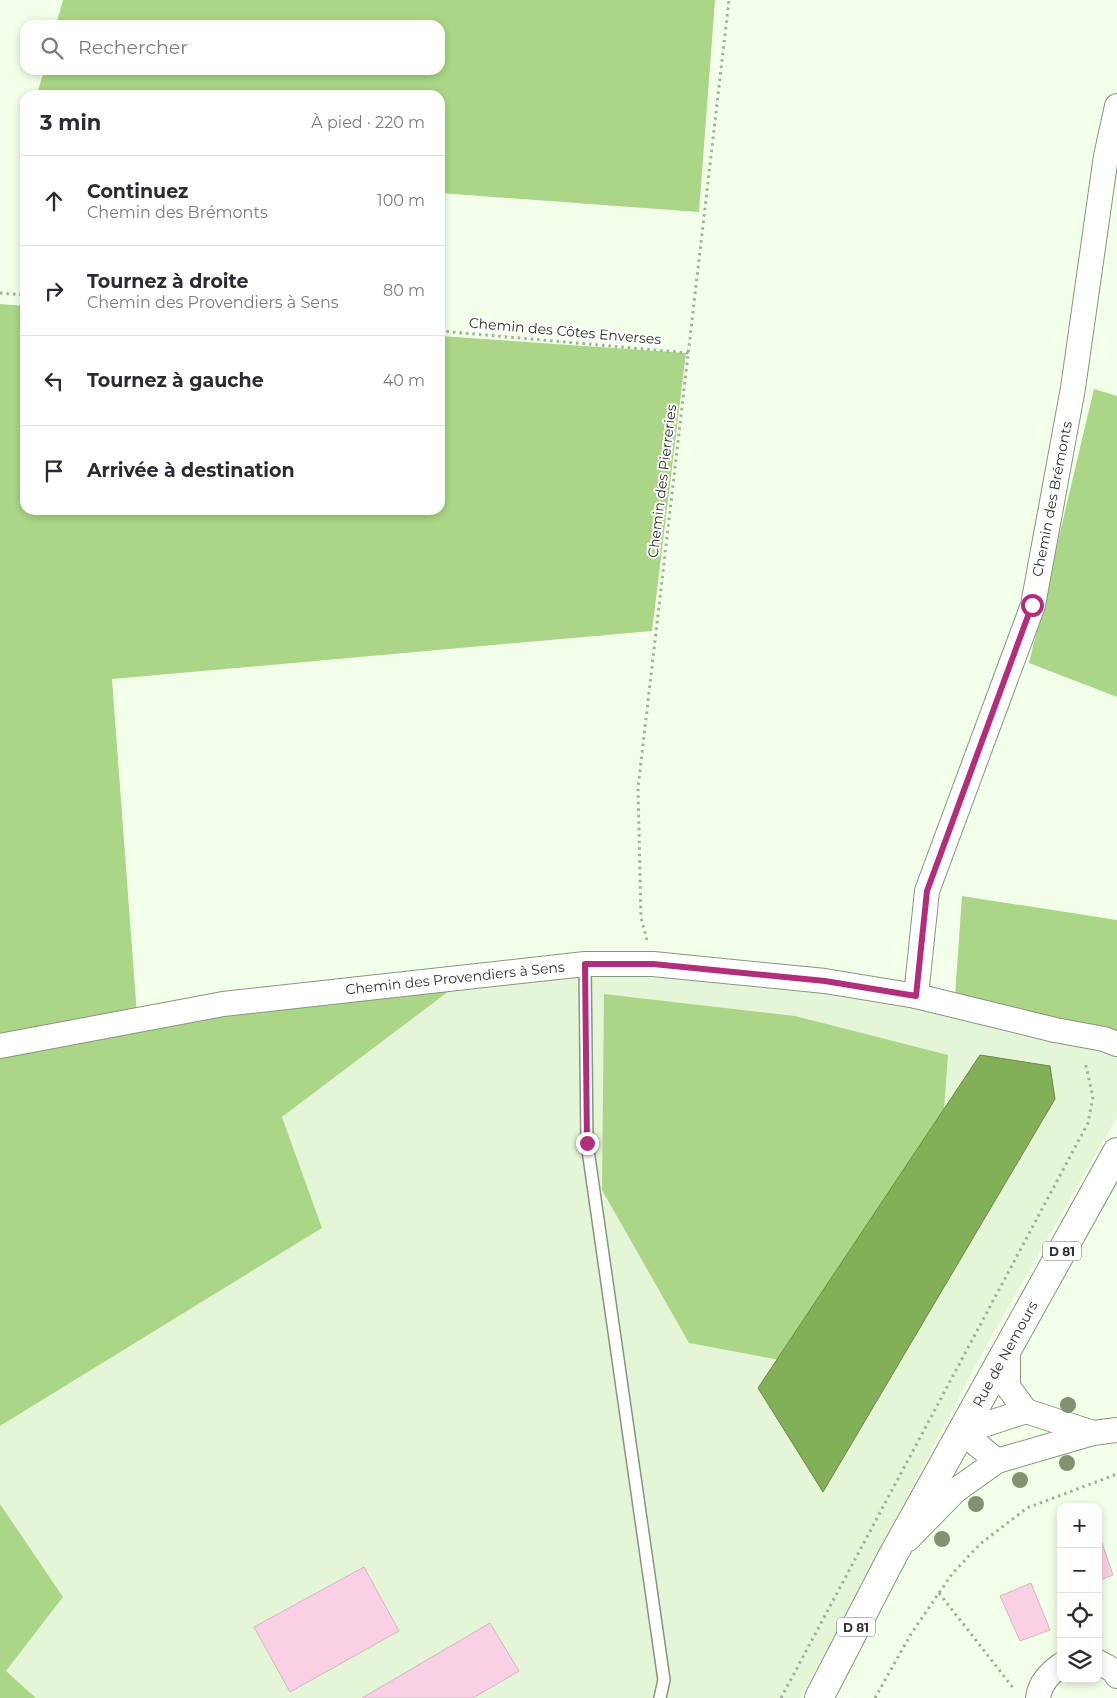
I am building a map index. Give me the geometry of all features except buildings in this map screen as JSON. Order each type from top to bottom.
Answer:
[{"type":"main road","name":"Rue de Nemours","points":[[893,1555],[1117,1152]]},
{"type":"main road","name":"D 81","points":[[819,1698],[893,1555]]},
{"type":"street","name":"Chemin des Brémonts","points":[[916,996],[927,891],[1032,605],[1073,388],[1106,156],[1117,106]]},
{"type":"street","name":"Chemin des Provendiers à Sens","points":[[0,1046],[223,1004],[585,964],[653,964],[825,981],[916,996],[1055,1030],[1104,1039],[1117,1044]]},
{"type":"street","points":[[1008,1350],[1008,1387],[1026,1412]]},
{"type":"street","points":[[962,1432],[1026,1412],[1093,1433]]},
{"type":"street","points":[[893,1555],[954,1491],[997,1461],[1093,1433],[1117,1430]]},
{"type":"street","points":[[962,1432],[997,1461]]},
{"type":"street","points":[[1102,1664],[1112,1670],[1117,1676]]},
{"type":"street","points":[[1038,1698],[1039,1689],[1048,1674],[1057,1667]]},
{"type":"lane","points":[[585,964],[587,1143],[664,1680],[660,1698]]},
{"type":"path","name":"Chemin des Pierreries","points":[[653,964],[641,918],[638,788],[729,0]]},
{"type":"path","points":[[0,293],[20,295]]},
{"type":"path","name":"Chemin des Côtes Enverses","points":[[445,331],[688,353]]},
{"type":"path","points":[[782,1698],[1088,1123],[1093,1097],[1086,1062],[1055,1030]]},
{"type":"path","points":[[875,1698],[911,1634],[939,1592],[952,1574],[980,1544],[1027,1508],[1117,1474]]},
{"type":"path","points":[[939,1592],[1015,1690]]},
{"type":"shaded area","points":[[63,0],[715,0],[699,212],[445,193],[445,90],[38,90],[43,75],[445,75],[445,20],[57,20]]},
{"type":"shaded area","points":[[0,304],[20,306],[20,515],[445,515],[445,336],[686,353],[652,631],[112,679],[137,1015],[465,979],[282,1117],[322,1228],[0,1426]]},
{"type":"shaded area","points":[[1094,389],[1117,396],[1117,697],[1029,663]]},
{"type":"shaded area","points":[[962,896],[1117,920],[1117,1053],[955,996]]},
{"type":"shaded area","points":[[689,962],[955,996],[1117,1053],[1117,1117],[985,1348],[801,1698],[36,1698],[6,1671],[63,1597],[0,1504],[0,1426],[322,1228],[282,1117],[465,979]]},
{"type":"shaded area","points":[[604,994],[795,1016],[948,1055],[940,1164],[812,1366],[689,1343],[602,1190]]},
{"type":"shaded area","points":[[980,1055],[1050,1066],[1055,1099],[823,1492],[758,1388]]},
{"type":"shaded area","points":[[0,1504],[63,1597],[6,1671],[36,1698],[0,1698]]},
{"type":"route","points":[[587,1143],[585,964],[653,964],[825,981],[916,996],[927,891],[1032,605]]}]
